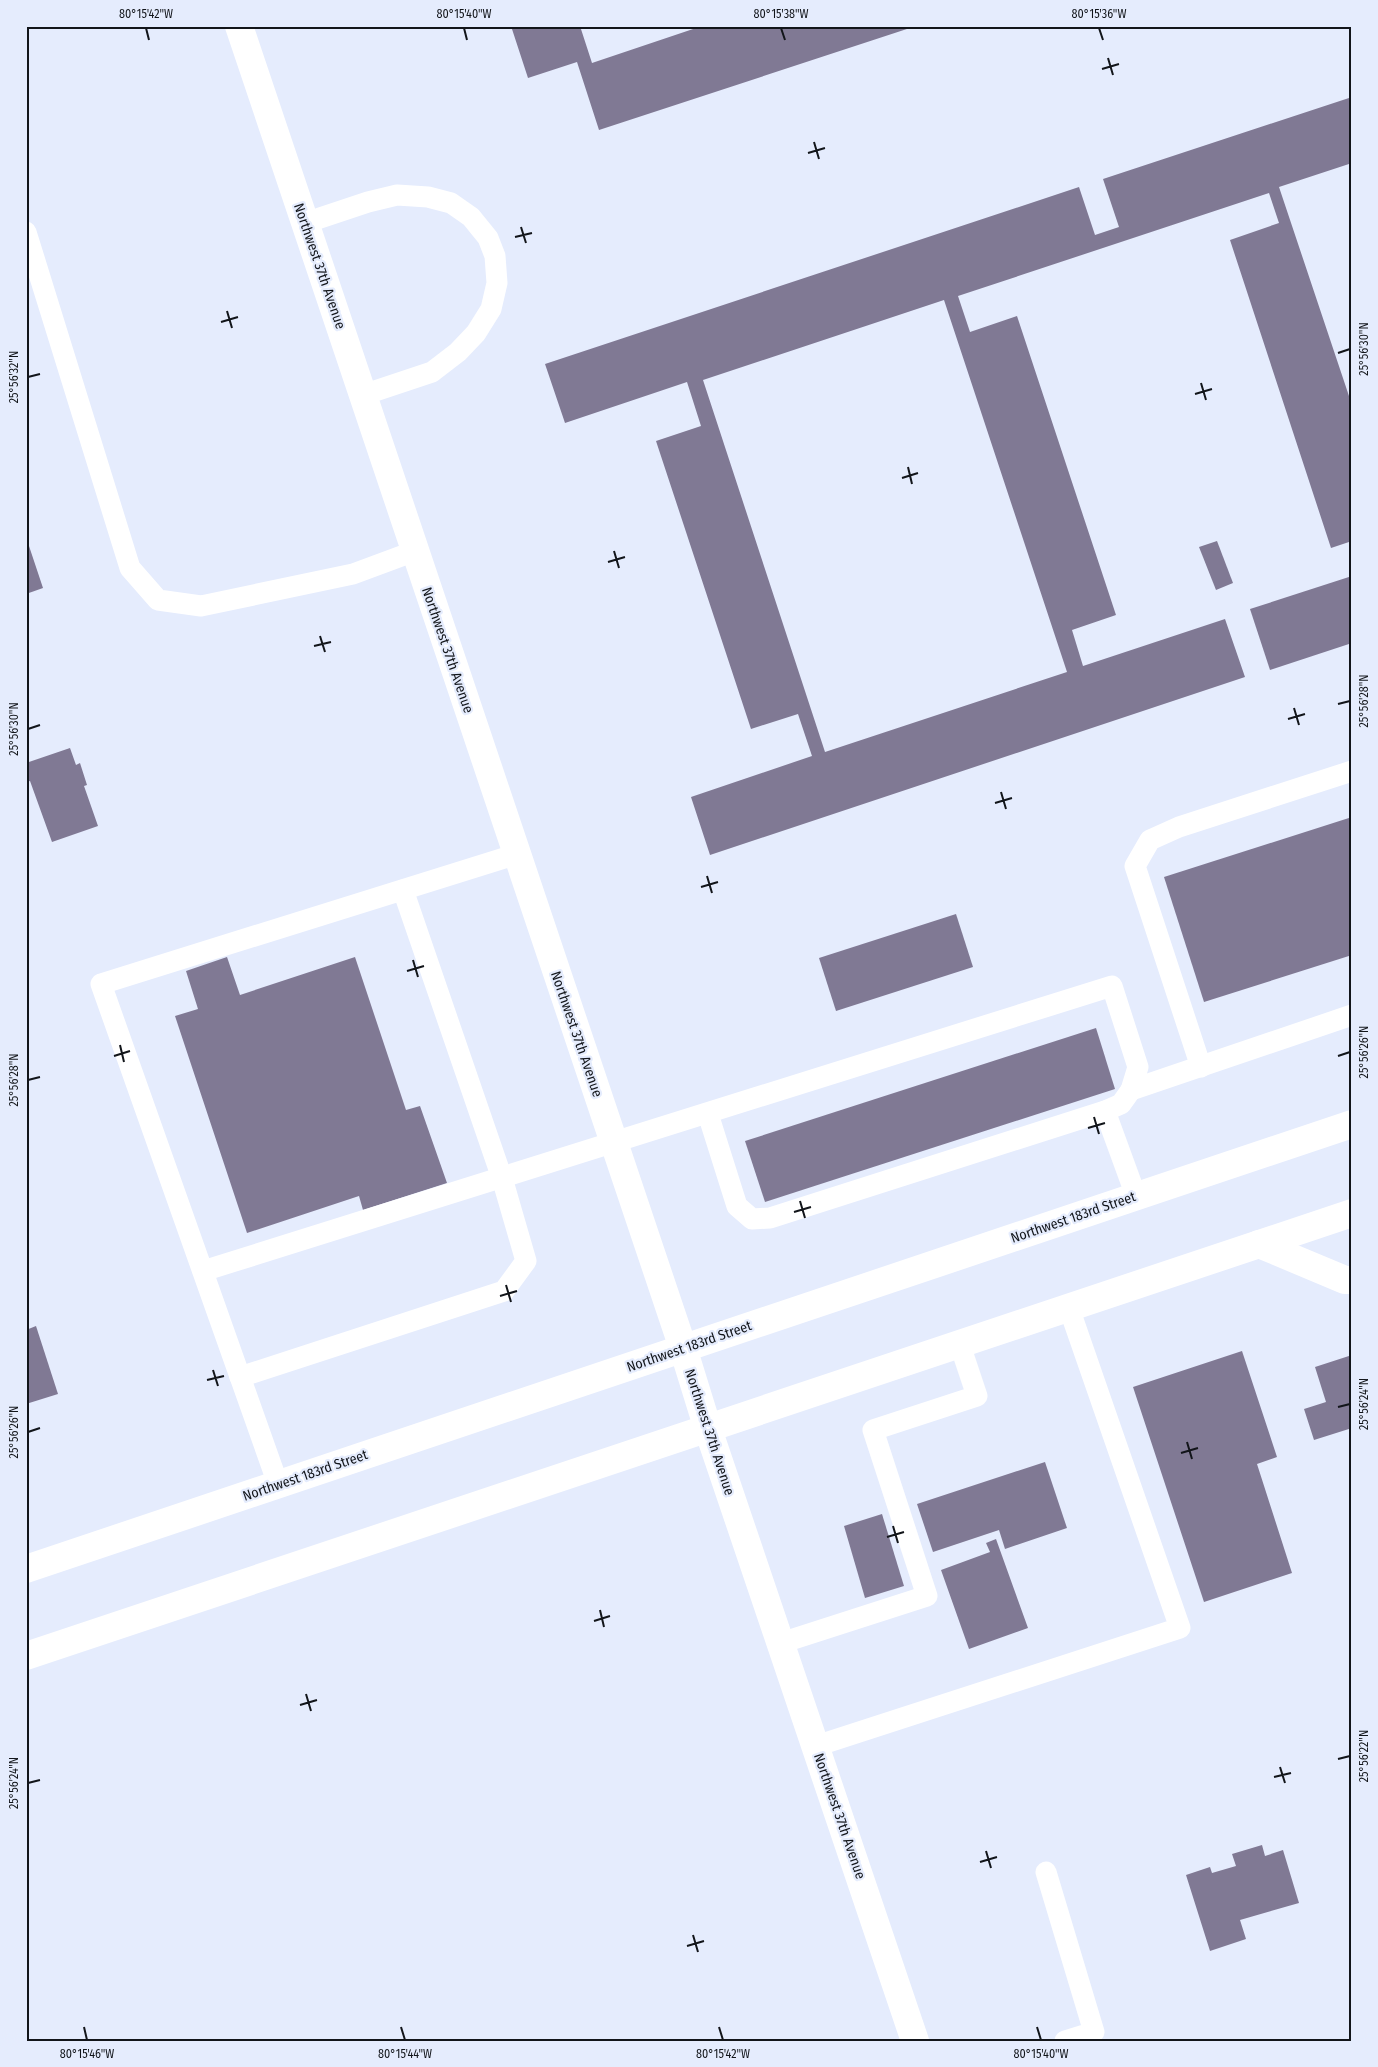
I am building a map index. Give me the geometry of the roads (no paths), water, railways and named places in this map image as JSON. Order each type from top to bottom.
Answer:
[{"type":"main road","name":"Northwest 37th Avenue","points":[[239,26],[683,1348],[708,1429],[915,2041]]},
{"type":"main road","name":"Northwest 183rd Street","points":[[26,1569],[1352,1124]]},
{"type":"main road","points":[[26,1656],[1352,1213]]},
{"type":"main road","points":[[1259,1244],[1345,1280],[1352,1280]]},
{"type":"lane","points":[[305,224],[368,202],[397,195],[428,197],[451,203],[471,217],[488,238],[495,256],[497,283],[491,309],[476,333],[458,352],[432,372],[363,395]]},
{"type":"lane","points":[[26,232],[130,568],[158,600],[201,606],[353,574],[415,551]]},
{"type":"lane","points":[[1200,1067],[1136,866],[1150,840],[1179,827],[1352,771]]},
{"type":"lane","points":[[278,1484],[101,984],[517,854]]},
{"type":"lane","points":[[240,1377],[504,1291],[526,1261],[502,1178],[402,890]]},
{"type":"lane","points":[[203,1271],[614,1144],[708,1114],[1112,986],[1138,1067],[1131,1090],[1121,1104],[1105,1111],[770,1218],[752,1219],[737,1206],[708,1114]]},
{"type":"lane","points":[[1131,1090],[1352,1015]]},
{"type":"lane","points":[[1105,1111],[1136,1196]]},
{"type":"lane","points":[[816,1746],[1180,1628],[1069,1308]]},
{"type":"lane","points":[[780,1643],[926,1596],[873,1430],[977,1396],[960,1344]]},
{"type":"lane","points":[[1046,1872],[1094,2032],[1064,2041]]}]
